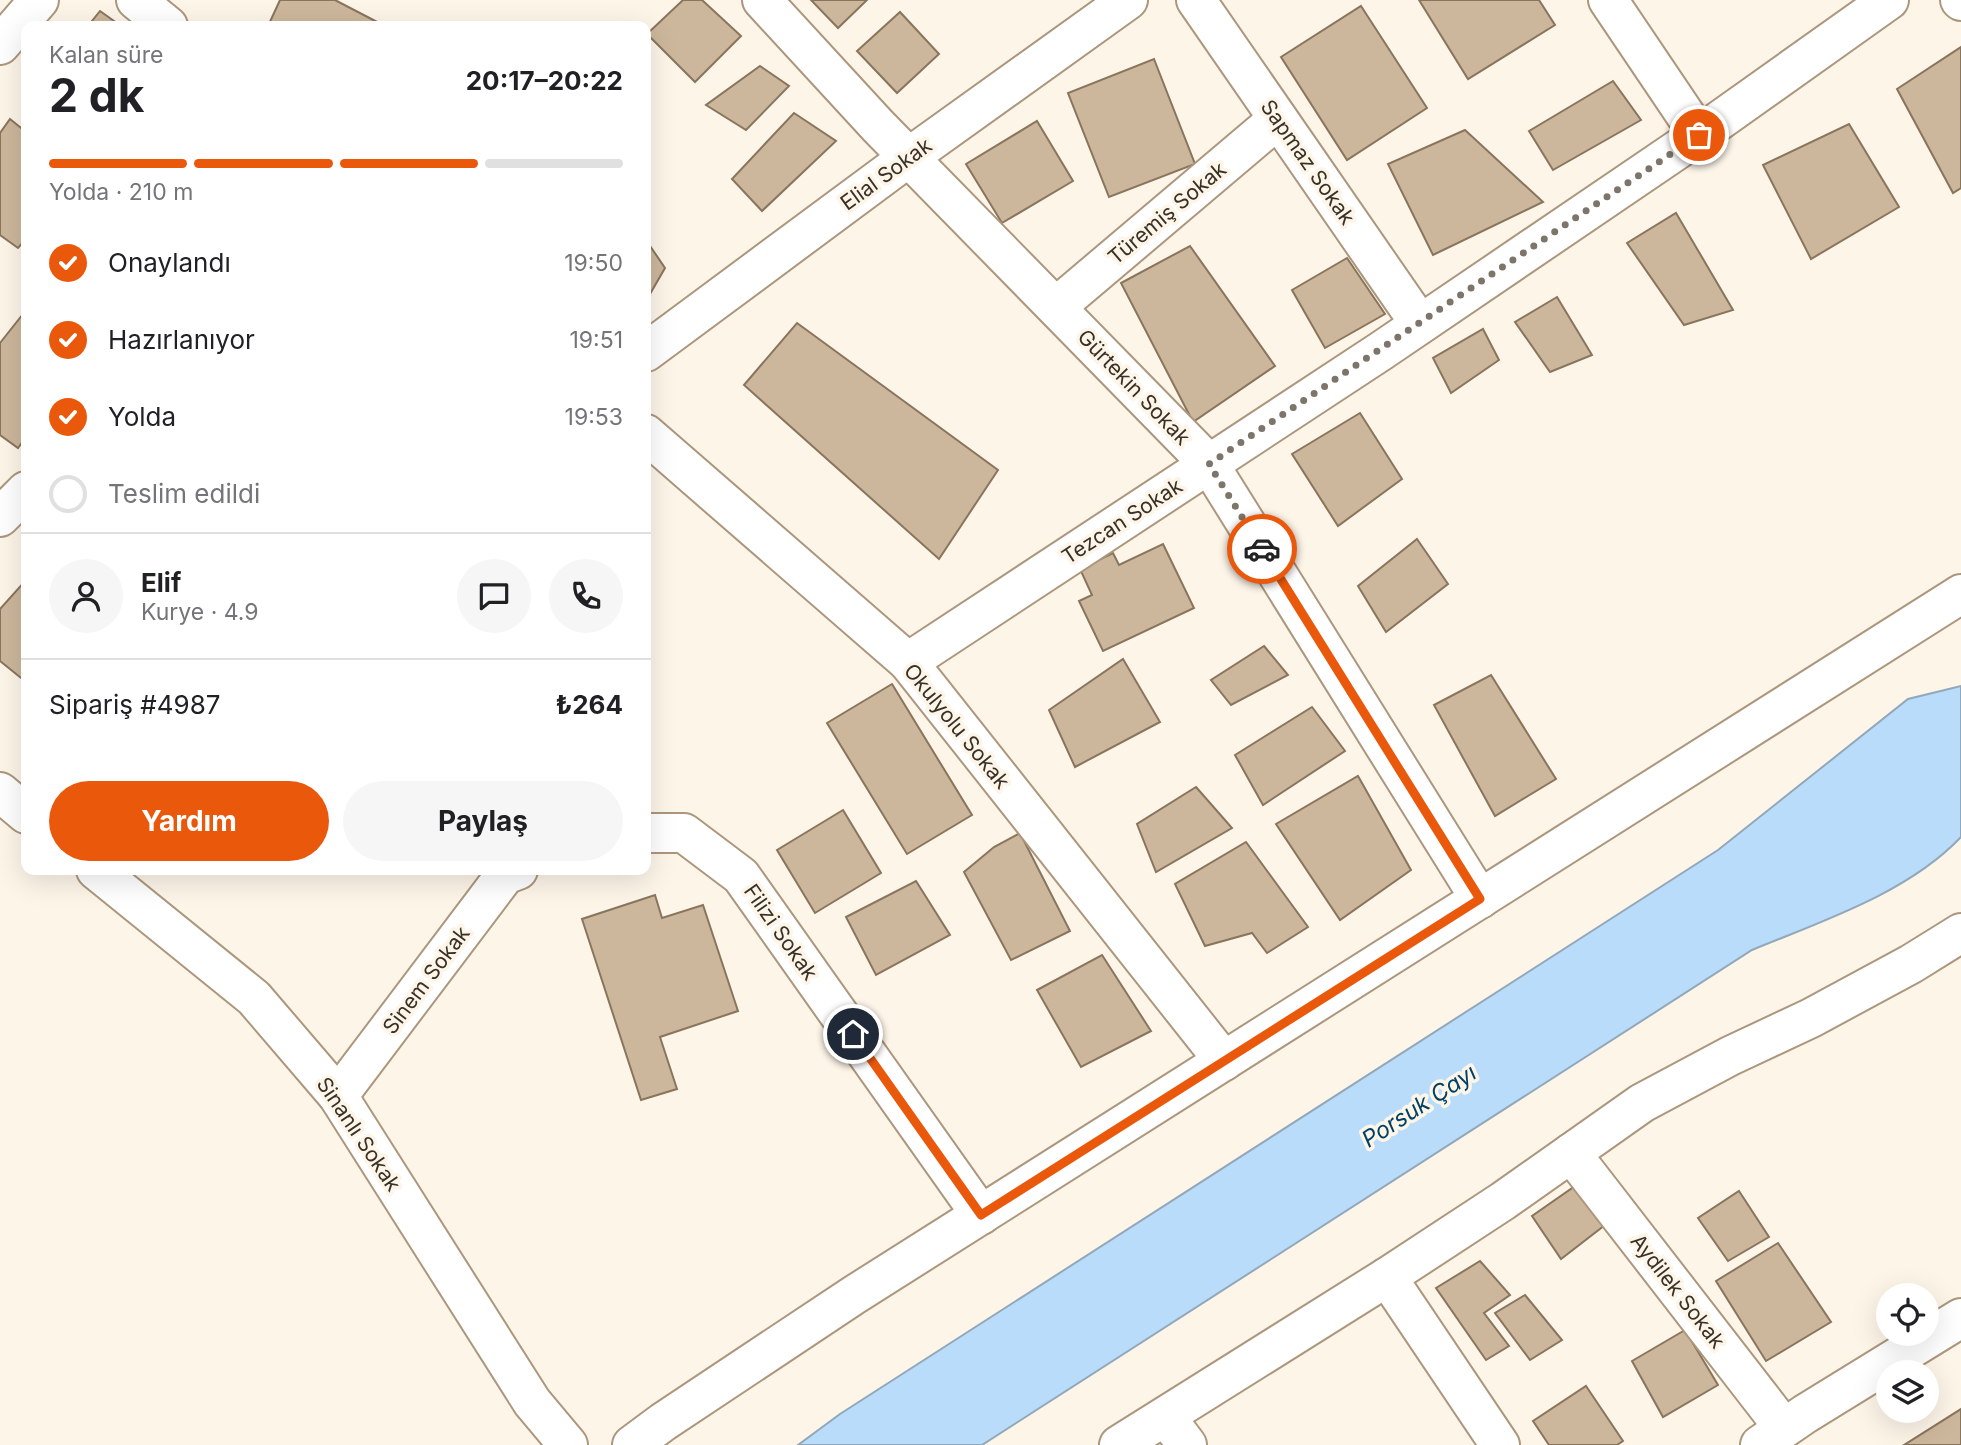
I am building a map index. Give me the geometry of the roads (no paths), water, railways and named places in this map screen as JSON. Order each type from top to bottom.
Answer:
[{"type":"street","points":[[0,45],[39,0]]},
{"type":"street","points":[[136,0],[162,21]]},
{"type":"street","name":"Gürtekin Sokak","points":[[762,0],[909,157],[1209,464],[1480,899]]},
{"type":"street","name":"Elial Sokak","points":[[651,348],[909,157],[1128,0]]},
{"type":"street","name":"Sapmaz Sokak","points":[[1196,0],[1420,324]]},
{"type":"street","points":[[1608,0],[1699,135]]},
{"type":"street","name":"Tezcan Sokak","points":[[908,662],[1420,324],[1699,135],[1889,0]]},
{"type":"street","name":"Türemiş Sokak","points":[[1056,307],[1278,119]]},
{"type":"street","name":"Okulyolu Sokak","points":[[651,438],[908,662],[1224,1061]]},
{"type":"street","points":[[0,517],[21,496]]},
{"type":"street","points":[[632,1445],[719,1384],[981,1215],[1961,594]]},
{"type":"street","points":[[0,792],[21,810]]},
{"type":"street","name":"Filizi Sokak","points":[[651,833],[684,833],[741,876],[981,1215]]},
{"type":"street","name":"Sinanlı Sokak","points":[[102,875],[254,998],[338,1096],[532,1402],[568,1445]]},
{"type":"street","name":"Sinem Sokak","points":[[338,1096],[504,875]]},
{"type":"street","points":[[1119,1445],[1176,1431],[1387,1277],[1642,1103],[1911,964],[1961,933]]},
{"type":"street","name":"Aydilek Sokak","points":[[1571,1153],[1772,1436]]},
{"type":"street","points":[[1387,1277],[1500,1445]]},
{"type":"street","points":[[1772,1436],[1961,1318]]},
{"type":"water","name":"Porsuk Çayı","points":[[1961,686],[1961,837],[1940,857],[1916,874],[1863,904],[1752,950],[982,1445],[798,1445],[840,1414],[1718,850],[1908,699]]}]
